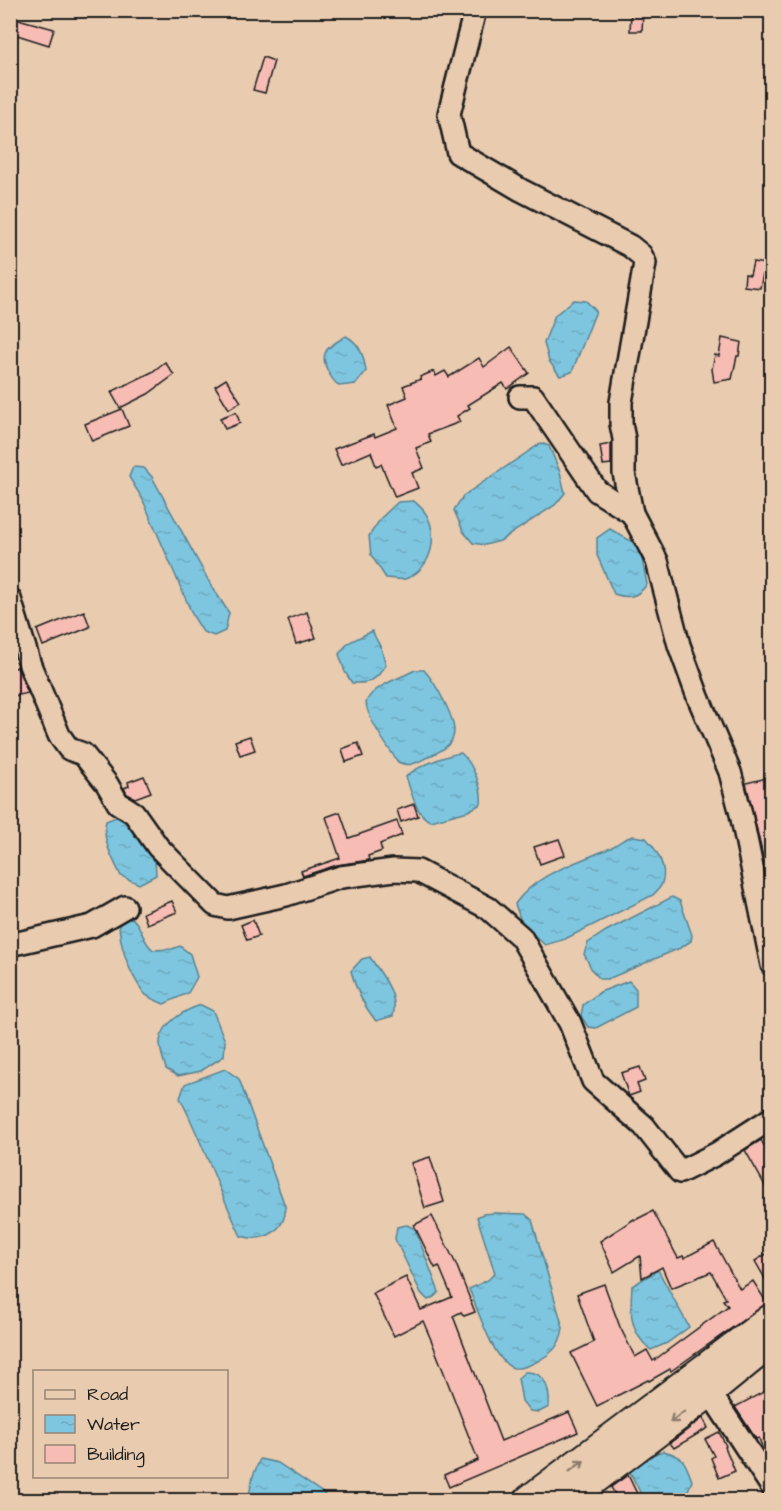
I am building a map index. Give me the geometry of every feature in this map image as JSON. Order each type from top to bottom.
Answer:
[{"type":"highway","points":[[566,1500],[703,1383],[771,1319]]},
{"type":"highway","points":[[530,1500],[608,1443],[771,1341]]},
{"type":"street","points":[[475,10],[448,114],[458,153],[630,246],[641,255],[645,263],[621,402],[624,473],[632,513],[657,561],[683,655],[730,772],[741,814],[771,965]]},
{"type":"street","points":[[520,397],[533,397],[597,491],[632,513]]},
{"type":"street","points":[[10,599],[30,665],[59,735],[69,749],[83,754],[107,784],[118,803],[134,813],[158,847],[215,905],[228,908],[286,895],[340,877],[394,870],[418,870],[488,908],[521,936],[570,1023],[593,1082],[644,1126],[680,1172],[716,1154],[771,1118]]},
{"type":"street","points":[[10,941],[18,944],[92,926],[125,907]]},
{"type":"street","points":[[703,1383],[771,1487]]},
{"type":"water","points":[[574,300],[586,301],[596,311],[572,372],[560,376],[549,361],[544,343],[555,315]]},
{"type":"water","points":[[346,336],[355,342],[366,371],[356,384],[339,386],[327,370],[324,360],[326,351]]},
{"type":"water","points":[[541,443],[549,446],[560,472],[565,493],[555,505],[500,541],[485,545],[473,543],[463,531],[454,510],[463,496]]},
{"type":"water","points":[[133,467],[144,468],[152,477],[211,585],[229,613],[225,631],[214,636],[203,632],[193,616],[142,498],[129,477]]},
{"type":"water","points":[[414,501],[424,511],[432,530],[428,559],[415,574],[405,579],[386,578],[371,555],[369,536],[381,518],[398,502]]},
{"type":"water","points":[[610,529],[636,544],[642,559],[647,584],[633,596],[614,594],[597,555],[597,538]]},
{"type":"water","points":[[372,631],[381,648],[386,665],[372,680],[352,683],[345,672],[339,654],[348,643]]},
{"type":"water","points":[[415,670],[424,670],[434,683],[445,702],[454,730],[451,741],[443,749],[417,762],[406,764],[398,762],[389,750],[372,721],[366,705],[367,700],[376,690]]},
{"type":"water","points":[[461,753],[476,777],[481,804],[468,811],[431,821],[418,809],[406,777],[432,762]]},
{"type":"water","points":[[116,817],[131,821],[155,859],[156,875],[139,884],[121,876],[109,849],[105,835],[106,821]]},
{"type":"water","points":[[633,836],[646,838],[657,853],[662,865],[662,883],[653,895],[565,939],[545,945],[522,924],[515,904],[534,884],[557,870]]},
{"type":"water","points":[[672,897],[680,901],[692,935],[691,941],[608,979],[600,979],[592,970],[584,954],[588,943],[606,931]]},
{"type":"water","points":[[128,915],[136,923],[153,950],[180,946],[190,954],[197,977],[188,993],[164,1004],[144,993],[129,968],[121,940],[119,921]]},
{"type":"water","points":[[370,957],[388,985],[394,1000],[393,1016],[376,1021],[360,997],[351,971],[362,959]]},
{"type":"water","points":[[629,981],[636,989],[636,1007],[596,1028],[588,1027],[581,1016],[583,1005],[600,992]]},
{"type":"water","points":[[201,1005],[213,1011],[225,1041],[224,1056],[201,1071],[178,1076],[166,1069],[160,1048],[162,1034],[176,1018]]},
{"type":"water","points":[[225,1069],[239,1079],[285,1206],[284,1218],[278,1228],[262,1237],[241,1236],[180,1098],[185,1084]]},
{"type":"water","points":[[495,1213],[525,1214],[532,1220],[563,1328],[558,1344],[551,1352],[536,1362],[520,1368],[507,1364],[493,1346],[469,1289],[488,1280],[495,1273],[477,1217]]},
{"type":"water","points":[[407,1225],[415,1229],[439,1292],[428,1300],[421,1293],[395,1239],[397,1227]]},
{"type":"water","points":[[658,1270],[689,1327],[667,1343],[651,1350],[638,1336],[632,1321],[632,1286]]},
{"type":"water","points":[[525,1372],[542,1378],[549,1394],[549,1407],[539,1412],[530,1411],[522,1401],[518,1378]]},
{"type":"water","points":[[663,1451],[683,1460],[692,1481],[686,1495],[679,1500],[644,1500],[629,1470],[635,1461]]},
{"type":"water","points":[[260,1459],[278,1463],[323,1493],[329,1500],[248,1500],[253,1476]]},
{"type":"building","points":[[631,12],[643,13],[642,31],[630,31]]},
{"type":"building","points":[[18,19],[54,29],[49,45],[14,34]]},
{"type":"building","points":[[263,57],[274,61],[265,93],[253,90]]},
{"type":"building","points":[[753,262],[765,264],[760,288],[744,286],[745,274],[750,275]]},
{"type":"building","points":[[722,338],[741,342],[739,356],[737,356],[732,379],[714,382],[712,369],[715,355],[719,356]]},
{"type":"building","points":[[511,347],[529,373],[507,389],[503,383],[468,405],[470,408],[457,416],[460,422],[428,434],[431,442],[416,448],[424,468],[412,473],[418,488],[395,497],[381,464],[376,466],[371,452],[341,465],[334,449],[397,428],[388,405],[407,397],[403,386],[434,371],[436,376],[445,371],[449,377],[479,358],[484,367]]},
{"type":"building","points":[[165,362],[174,375],[148,394],[120,408],[111,392],[152,372]]},
{"type":"building","points":[[226,379],[241,402],[229,409],[215,386]]},
{"type":"building","points":[[122,409],[129,426],[92,441],[85,424]]},
{"type":"building","points":[[236,412],[240,423],[225,429],[220,418]]},
{"type":"building","points":[[611,444],[611,464],[603,465],[600,446]]},
{"type":"building","points":[[84,611],[90,627],[43,646],[37,630]]},
{"type":"building","points":[[307,612],[316,638],[296,644],[288,619]]},
{"type":"building","points":[[17,667],[28,693],[10,697],[10,670]]},
{"type":"building","points":[[250,736],[255,750],[240,755],[235,741]]},
{"type":"building","points":[[358,743],[363,756],[346,762],[342,749]]},
{"type":"building","points":[[144,776],[151,792],[135,798],[127,794],[124,788],[129,786],[128,782]]},
{"type":"building","points":[[771,777],[771,874],[767,874],[746,783]]},
{"type":"building","points":[[414,804],[418,816],[401,822],[397,810]]},
{"type":"building","points":[[340,812],[349,838],[397,821],[402,835],[380,844],[382,851],[368,856],[369,860],[337,865],[303,876],[301,871],[340,858],[326,817]]},
{"type":"building","points":[[559,839],[565,855],[540,864],[534,847]]},
{"type":"building","points":[[172,901],[177,912],[147,924],[143,913]]},
{"type":"building","points":[[253,920],[259,936],[247,940],[241,925]]},
{"type":"building","points":[[640,1067],[645,1081],[637,1084],[640,1092],[629,1096],[621,1073]]},
{"type":"building","points":[[761,1140],[771,1159],[771,1196],[745,1150]]},
{"type":"building","points":[[430,1157],[444,1202],[425,1208],[411,1163]]},
{"type":"building","points":[[653,1211],[678,1258],[683,1256],[684,1258],[714,1242],[740,1289],[753,1281],[767,1303],[671,1371],[670,1369],[597,1406],[571,1353],[594,1342],[577,1294],[604,1284],[620,1327],[635,1357],[647,1350],[653,1361],[728,1306],[711,1272],[671,1288],[662,1267],[642,1278],[640,1256],[614,1272],[600,1241],[634,1219]]},
{"type":"building","points":[[432,1216],[456,1264],[475,1312],[464,1316],[461,1312],[453,1316],[501,1441],[569,1412],[578,1432],[449,1487],[444,1475],[478,1460],[432,1342],[423,1321],[394,1336],[373,1293],[406,1277],[421,1310],[452,1297],[439,1266],[435,1268],[414,1225]]},
{"type":"building","points":[[771,1251],[771,1289],[755,1261]]},
{"type":"building","points":[[771,1388],[771,1463],[759,1438],[756,1439],[735,1407]]},
{"type":"building","points":[[703,1418],[708,1428],[674,1448],[670,1443]]},
{"type":"building","points":[[719,1432],[735,1471],[719,1478],[711,1458],[714,1456],[705,1439]]},
{"type":"building","points":[[628,1475],[640,1500],[618,1500],[611,1487]]}]
